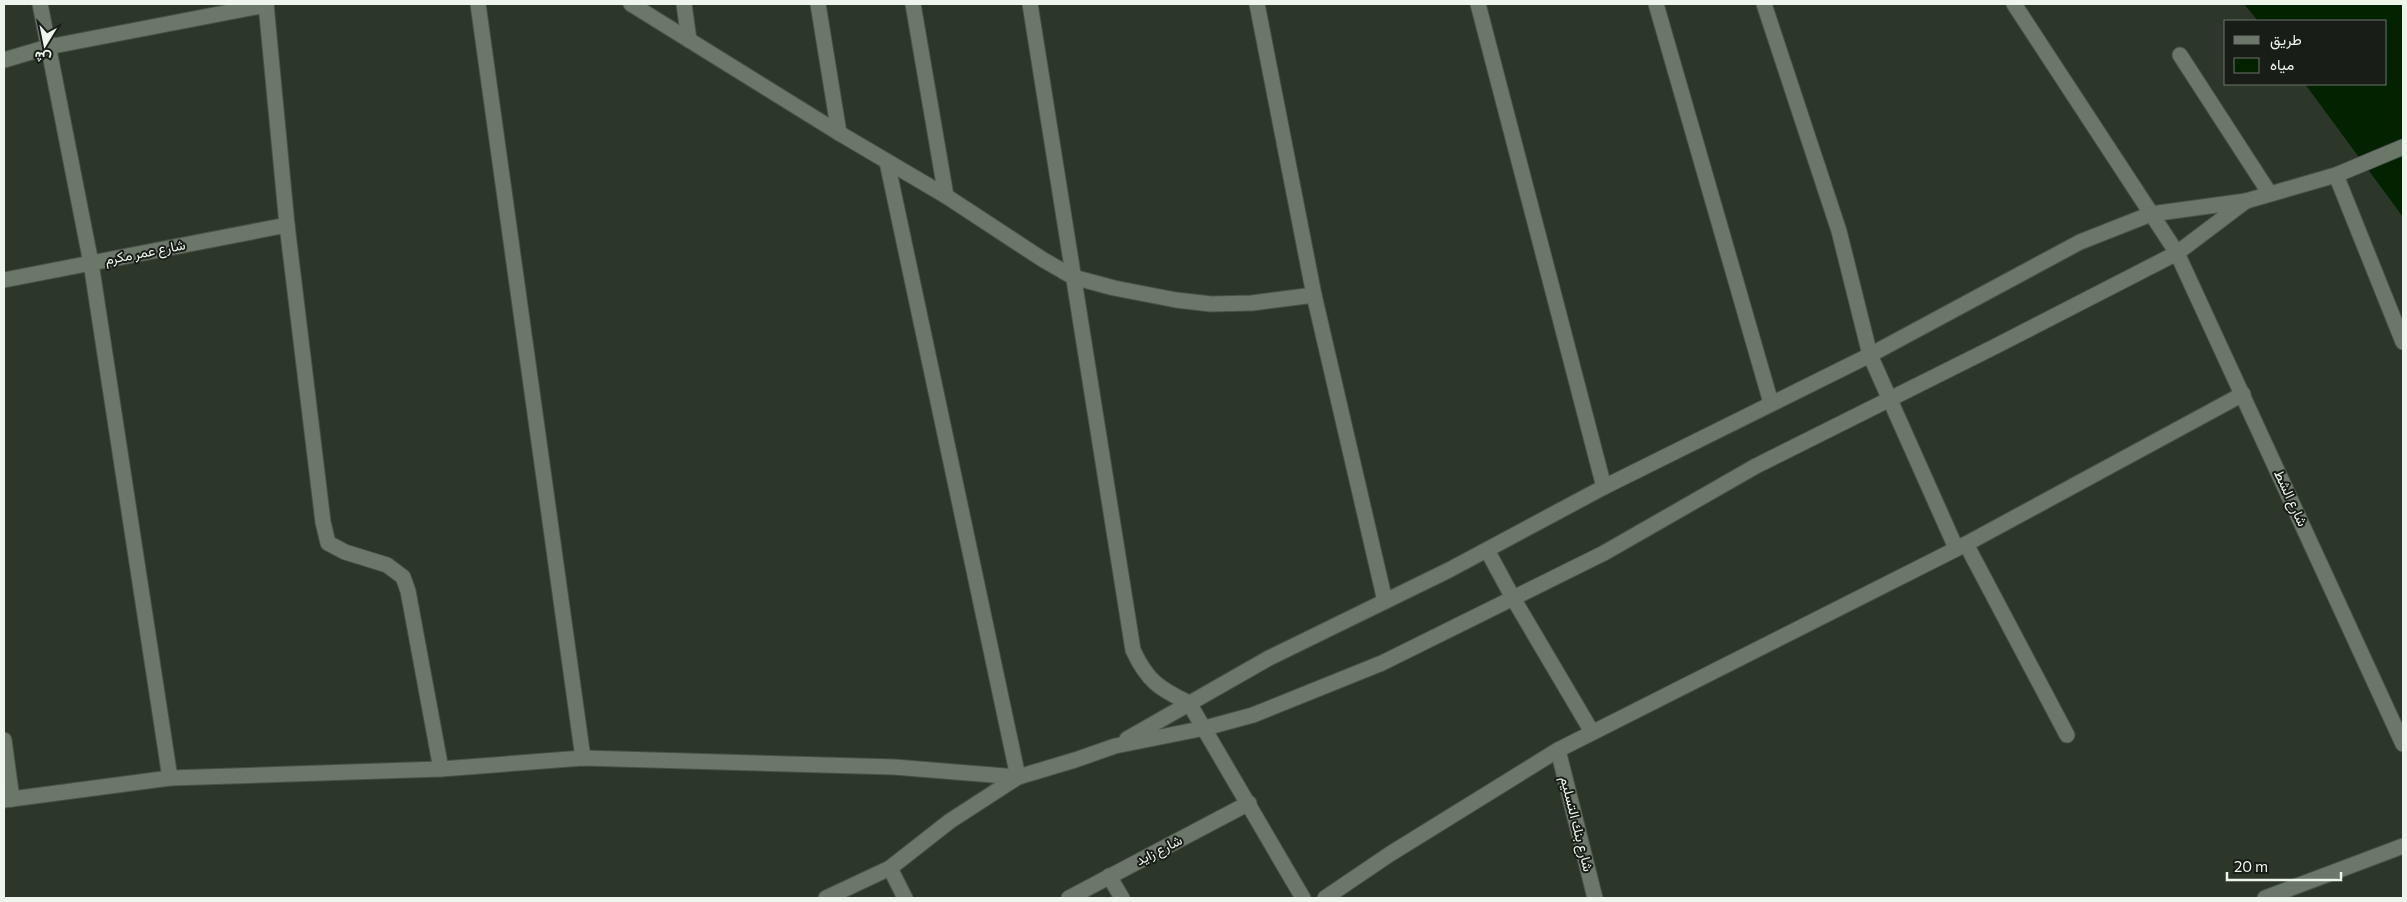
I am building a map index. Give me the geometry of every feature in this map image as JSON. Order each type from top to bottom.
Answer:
[{"type":"street","points":[[40,4],[91,263],[170,778]]},
{"type":"street","points":[[478,4],[582,758]]},
{"type":"street","points":[[631,4],[839,133],[946,196],[1073,277],[1114,288],[1176,300],[1211,304],[1252,303],[1314,295]]},
{"type":"street","points":[[684,4],[689,40]]},
{"type":"street","points":[[818,4],[839,133]]},
{"type":"street","points":[[913,4],[946,196]]},
{"type":"street","points":[[1030,4],[1133,650],[1141,669],[1151,681],[1190,704],[1303,898]]},
{"type":"street","points":[[1257,4],[1314,295],[1385,601]]},
{"type":"street","points":[[1478,4],[1604,487]]},
{"type":"street","points":[[1656,4],[1771,403]]},
{"type":"street","points":[[1764,4],[1839,230],[1870,355],[1889,400],[1961,546],[2067,735]]},
{"type":"street","name":"شارع الشط","points":[[2014,4],[2177,253],[2403,744]]},
{"type":"street","points":[[4,60],[48,47],[266,5],[287,225],[323,522],[328,543],[345,552],[387,565],[403,577],[408,592],[441,769]]},
{"type":"street","points":[[2180,55],[2270,194]]},
{"type":"street","points":[[1115,746],[1269,658],[1487,550],[1604,487],[1870,355],[2080,242],[2151,214],[2246,201],[2336,176],[2398,150]]},
{"type":"street","points":[[887,162],[1018,777]]},
{"type":"street","points":[[2336,176],[2403,342]]},
{"type":"street","points":[[826,898],[890,868],[950,821],[1018,777],[1115,746],[1204,728],[1253,715],[1382,664],[1604,553],[1756,466],[2177,253],[2246,201]]},
{"type":"street","name":"شارع عمر مكرم","points":[[4,280],[287,225]]},
{"type":"street","points":[[1325,898],[1390,854],[1558,750],[1961,546],[2243,394]]},
{"type":"street","points":[[1487,550],[1512,598],[1592,732]]},
{"type":"street","points":[[4,740],[8,799],[170,778],[441,769],[582,758],[894,767],[1018,777]]},
{"type":"street","name":"شارع بنك التسليم","points":[[1558,750],[1595,898]]},
{"type":"street","name":"شارع زايد","points":[[1069,898],[1249,804]]},
{"type":"street","points":[[2265,898],[2403,846]]},
{"type":"street","points":[[890,868],[905,898]]},
{"type":"street","points":[[1109,876],[1122,898]]},
{"type":"water","points":[[2244,4],[2403,4],[2403,217],[2306,85],[2387,85],[2387,20],[2257,20]]}]
